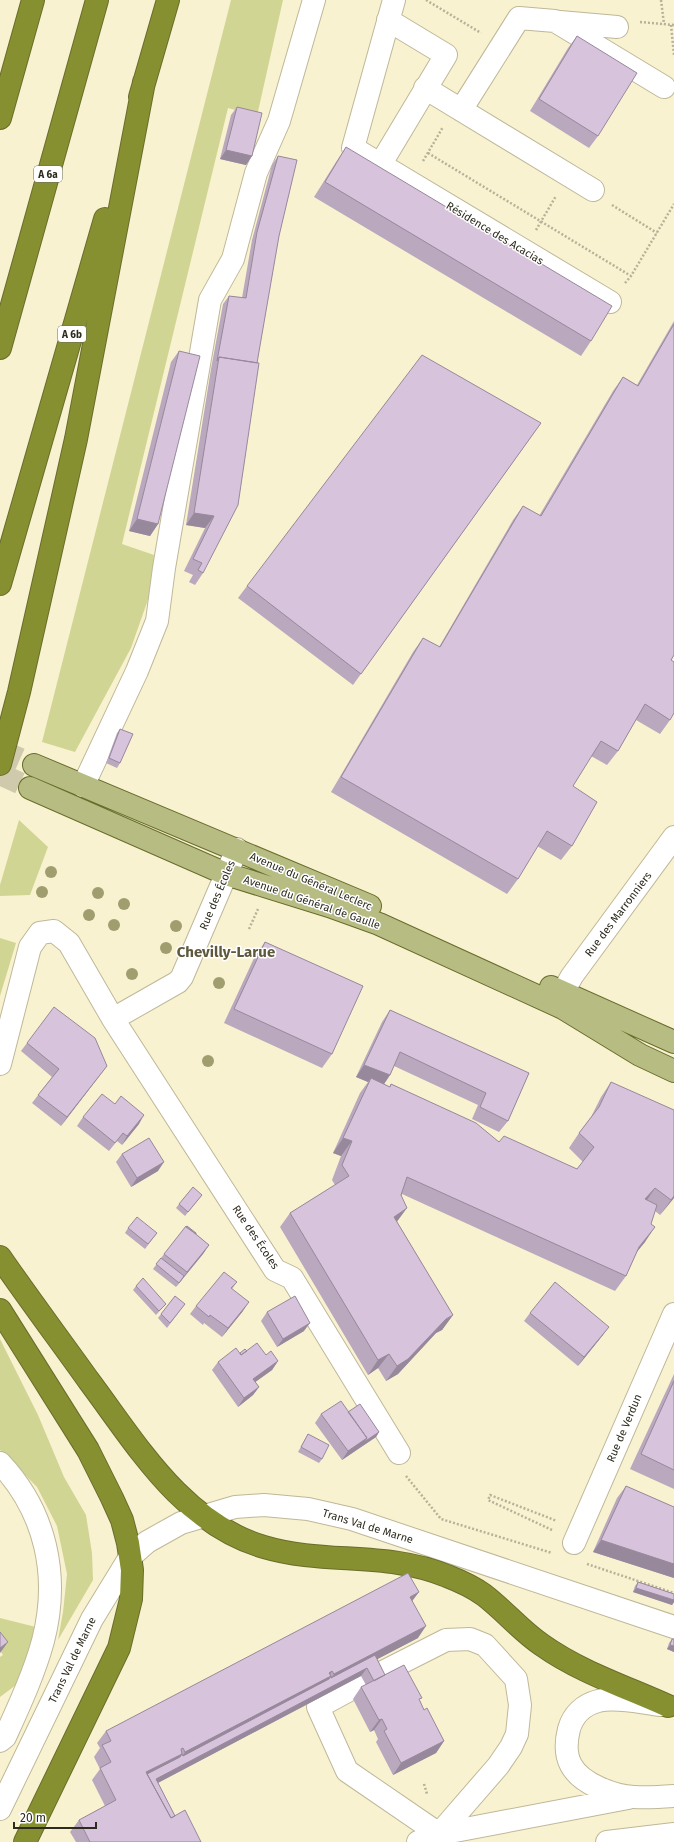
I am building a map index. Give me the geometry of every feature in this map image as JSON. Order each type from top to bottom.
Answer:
[{"type":"highway","points":[[0,118],[33,0]]},
{"type":"highway","name":"A 6a","points":[[0,348],[96,0]]},
{"type":"highway","name":"A 6b","points":[[0,584],[168,0]]},
{"type":"highway","points":[[0,764],[19,692],[76,439],[144,82]]},
{"type":"highway","points":[[0,1257],[159,1475],[202,1516],[244,1540],[277,1550],[304,1555],[383,1560],[408,1564],[438,1572],[465,1583],[483,1594],[522,1631],[568,1661],[671,1707]]},
{"type":"highway","points":[[0,1310],[88,1450],[122,1520],[130,1557],[131,1599],[119,1648],[25,1842]]},
{"type":"main road","name":"Avenue du Général Leclerc","points":[[34,765],[395,917],[674,1042]]},
{"type":"main road","name":"Avenue du Général de Gaulle","points":[[30,788],[226,874],[329,906],[379,924],[563,1008],[640,1055],[674,1071]]},
{"type":"street","points":[[83,786],[136,671],[157,621],[164,568],[210,300],[233,259],[256,173],[279,121],[314,0]]},
{"type":"street","name":"Résidence des Acacias","points":[[380,165],[446,55],[391,10],[353,148],[380,165],[610,302]]},
{"type":"street","points":[[458,108],[519,18],[617,27]]},
{"type":"street","points":[[555,21],[664,86]]},
{"type":"street","points":[[425,88],[593,190]]},
{"type":"street","name":"Rue des Marronniers","points":[[563,992],[572,976],[674,837]]},
{"type":"street","name":"Rue des Écoles","points":[[113,1019],[178,982],[182,977],[237,850]]},
{"type":"street","name":"Rue des Écoles","points":[[0,1064],[30,947],[40,933],[54,931],[69,943],[113,1019],[275,1270],[292,1278],[399,1453]]},
{"type":"street","name":"Rue de Verdun","points":[[577,1537],[674,1314]]},
{"type":"street","points":[[0,1463],[28,1499],[40,1528],[47,1555],[51,1586],[49,1609],[39,1655],[5,1737],[0,1741]]},
{"type":"street","name":"Trans Val de Marne","points":[[0,1809],[92,1619],[130,1557],[161,1533],[202,1516],[235,1507],[264,1506],[308,1509],[352,1519],[674,1627]]},
{"type":"street","points":[[470,1639],[485,1645],[516,1679],[520,1705],[517,1734],[511,1747],[498,1766],[439,1834],[347,1771],[318,1707],[446,1640],[470,1639]]},
{"type":"street","points":[[634,1797],[600,1787],[577,1773],[571,1765],[566,1746],[571,1724],[582,1708],[598,1701],[608,1699],[671,1707]]},
{"type":"street","points":[[418,1842],[439,1834],[634,1797],[674,1796]]},
{"type":"street","points":[[607,1842],[674,1834]]},
{"type":"path","points":[[426,0],[501,46]]},
{"type":"path","points":[[661,0],[664,24]]},
{"type":"path","points":[[617,27],[629,22],[672,25],[674,55]]},
{"type":"path","points":[[411,183],[428,153],[458,108]]},
{"type":"path","points":[[428,153],[631,276]]},
{"type":"path","points":[[524,250],[569,175]]},
{"type":"path","points":[[593,190],[599,198],[657,233]]},
{"type":"path","points":[[610,302],[631,276],[674,204]]},
{"type":"path","points":[[249,929],[255,917]]},
{"type":"path","points":[[399,1453],[400,1468],[442,1519],[556,1554]]},
{"type":"path","points":[[556,1532],[488,1500],[490,1495],[577,1537]]},
{"type":"path","points":[[585,1564],[674,1593]]},
{"type":"green space","points":[[231,0],[283,0],[257,116],[228,108],[122,544],[154,555],[151,591],[131,648],[75,752],[42,742]]},
{"type":"green space","points":[[19,820],[48,847],[30,895],[0,896],[0,885]]},
{"type":"green space","points":[[0,938],[16,943],[0,996]]},
{"type":"green space","points":[[0,1339],[38,1415],[64,1477],[86,1515],[92,1553],[93,1580],[58,1640],[67,1574],[57,1526],[37,1487],[0,1450]]},
{"type":"green space","points":[[0,1618],[36,1627],[20,1682],[0,1697],[0,1657],[3,1655],[0,1651]]},
{"type":"building","points":[[577,36],[637,73],[598,136],[539,99]]},
{"type":"building","points":[[237,107],[262,113],[252,156],[226,150]]},
{"type":"building","points":[[346,147],[612,306],[591,341],[325,182]]},
{"type":"building","points":[[278,156],[297,160],[279,236],[257,363],[219,357],[217,361],[229,296],[246,298],[257,232]]},
{"type":"building","points":[[674,324],[674,655],[671,660],[674,662],[674,713],[670,720],[645,704],[618,751],[601,741],[573,786],[597,802],[572,846],[547,831],[518,879],[341,777],[423,638],[440,647],[523,506],[541,516],[623,377],[638,386]]},
{"type":"building","points":[[179,351],[200,356],[158,524],[137,519]]},
{"type":"building","points":[[422,355],[541,423],[361,674],[247,586]]},
{"type":"building","points":[[219,357],[259,363],[238,505],[203,573],[198,570],[202,563],[193,559],[214,516],[194,513]]},
{"type":"building","points":[[120,729],[133,734],[120,763],[109,758]]},
{"type":"building","points":[[265,942],[363,986],[332,1054],[234,1009]]},
{"type":"building","points":[[54,1007],[95,1038],[107,1066],[67,1117],[38,1095],[59,1069],[27,1043]]},
{"type":"building","points":[[390,1010],[529,1073],[508,1121],[480,1107],[486,1093],[400,1052],[390,1075],[364,1065]]},
{"type":"building","points":[[371,1078],[390,1087],[391,1084],[476,1123],[499,1142],[504,1136],[577,1169],[594,1147],[579,1133],[599,1107],[611,1082],[674,1110],[674,1196],[671,1200],[655,1188],[645,1199],[657,1205],[651,1224],[655,1227],[639,1247],[626,1276],[407,1177],[401,1195],[407,1208],[394,1217],[453,1315],[446,1319],[408,1359],[397,1366],[389,1354],[378,1360],[290,1213],[349,1176],[342,1165],[352,1141],[343,1138]]},
{"type":"building","points":[[102,1094],[115,1104],[121,1096],[144,1115],[127,1136],[123,1133],[115,1143],[83,1117]]},
{"type":"building","points":[[149,1138],[164,1162],[137,1178],[122,1154]]},
{"type":"building","points":[[193,1187],[202,1195],[188,1212],[179,1204]]},
{"type":"building","points":[[137,1217],[157,1233],[148,1244],[128,1228]]},
{"type":"building","points":[[186,1226],[209,1245],[187,1272],[164,1254]]},
{"type":"building","points":[[187,1226],[196,1233],[196,1234],[186,1227]]},
{"type":"building","points":[[161,1258],[184,1276],[179,1283],[156,1264]]},
{"type":"building","points":[[224,1272],[237,1282],[231,1288],[249,1302],[228,1328],[210,1315],[209,1317],[196,1306]]},
{"type":"building","points":[[143,1278],[166,1304],[159,1311],[136,1286]]},
{"type":"building","points":[[555,1282],[609,1327],[584,1357],[530,1313]]},
{"type":"building","points":[[175,1296],[185,1304],[170,1323],[161,1314]]},
{"type":"building","points":[[295,1296],[310,1323],[283,1339],[267,1312]]},
{"type":"building","points":[[257,1343],[266,1355],[271,1351],[278,1361],[253,1379],[259,1387],[244,1398],[218,1362],[236,1348],[241,1355]]},
{"type":"building","points":[[245,1349],[247,1351],[241,1355],[240,1353]]},
{"type":"building","points":[[674,1381],[674,1470],[641,1454]]},
{"type":"building","points":[[341,1401],[367,1438],[348,1451],[321,1414]]},
{"type":"building","points":[[360,1404],[379,1432],[364,1442],[367,1438],[348,1412]]},
{"type":"building","points":[[308,1434],[329,1445],[322,1459],[301,1447]]},
{"type":"building","points":[[626,1486],[674,1507],[674,1564],[601,1540]]},
{"type":"building","points":[[408,1573],[419,1592],[410,1597],[426,1626],[334,1674],[332,1671],[329,1673],[331,1676],[185,1752],[183,1748],[181,1749],[182,1754],[146,1772],[171,1818],[185,1810],[201,1842],[90,1842],[79,1820],[116,1800],[100,1768],[111,1762],[102,1745],[111,1741],[106,1731]]},
{"type":"building","points":[[638,1582],[674,1594],[674,1600],[636,1588]]},
{"type":"building","points":[[0,1632],[8,1642],[0,1648]]},
{"type":"building","points":[[672,1639],[674,1640],[674,1646],[670,1645]]},
{"type":"building","points":[[375,1655],[385,1675],[374,1681],[367,1668],[156,1779],[175,1816],[171,1818],[147,1774],[180,1757],[182,1754],[183,1756],[329,1679],[331,1676],[331,1678]]},
{"type":"building","points":[[404,1665],[422,1698],[419,1699],[424,1710],[427,1708],[444,1741],[401,1763],[384,1731],[387,1729],[382,1719],[379,1720],[361,1687]]},
{"type":"tunnel","points":[[0,750],[34,765]]},
{"type":"tunnel","points":[[0,774],[30,788]]},
{"type":"district","name":"Chevilly-Larue","points":[[226,952]]}]
